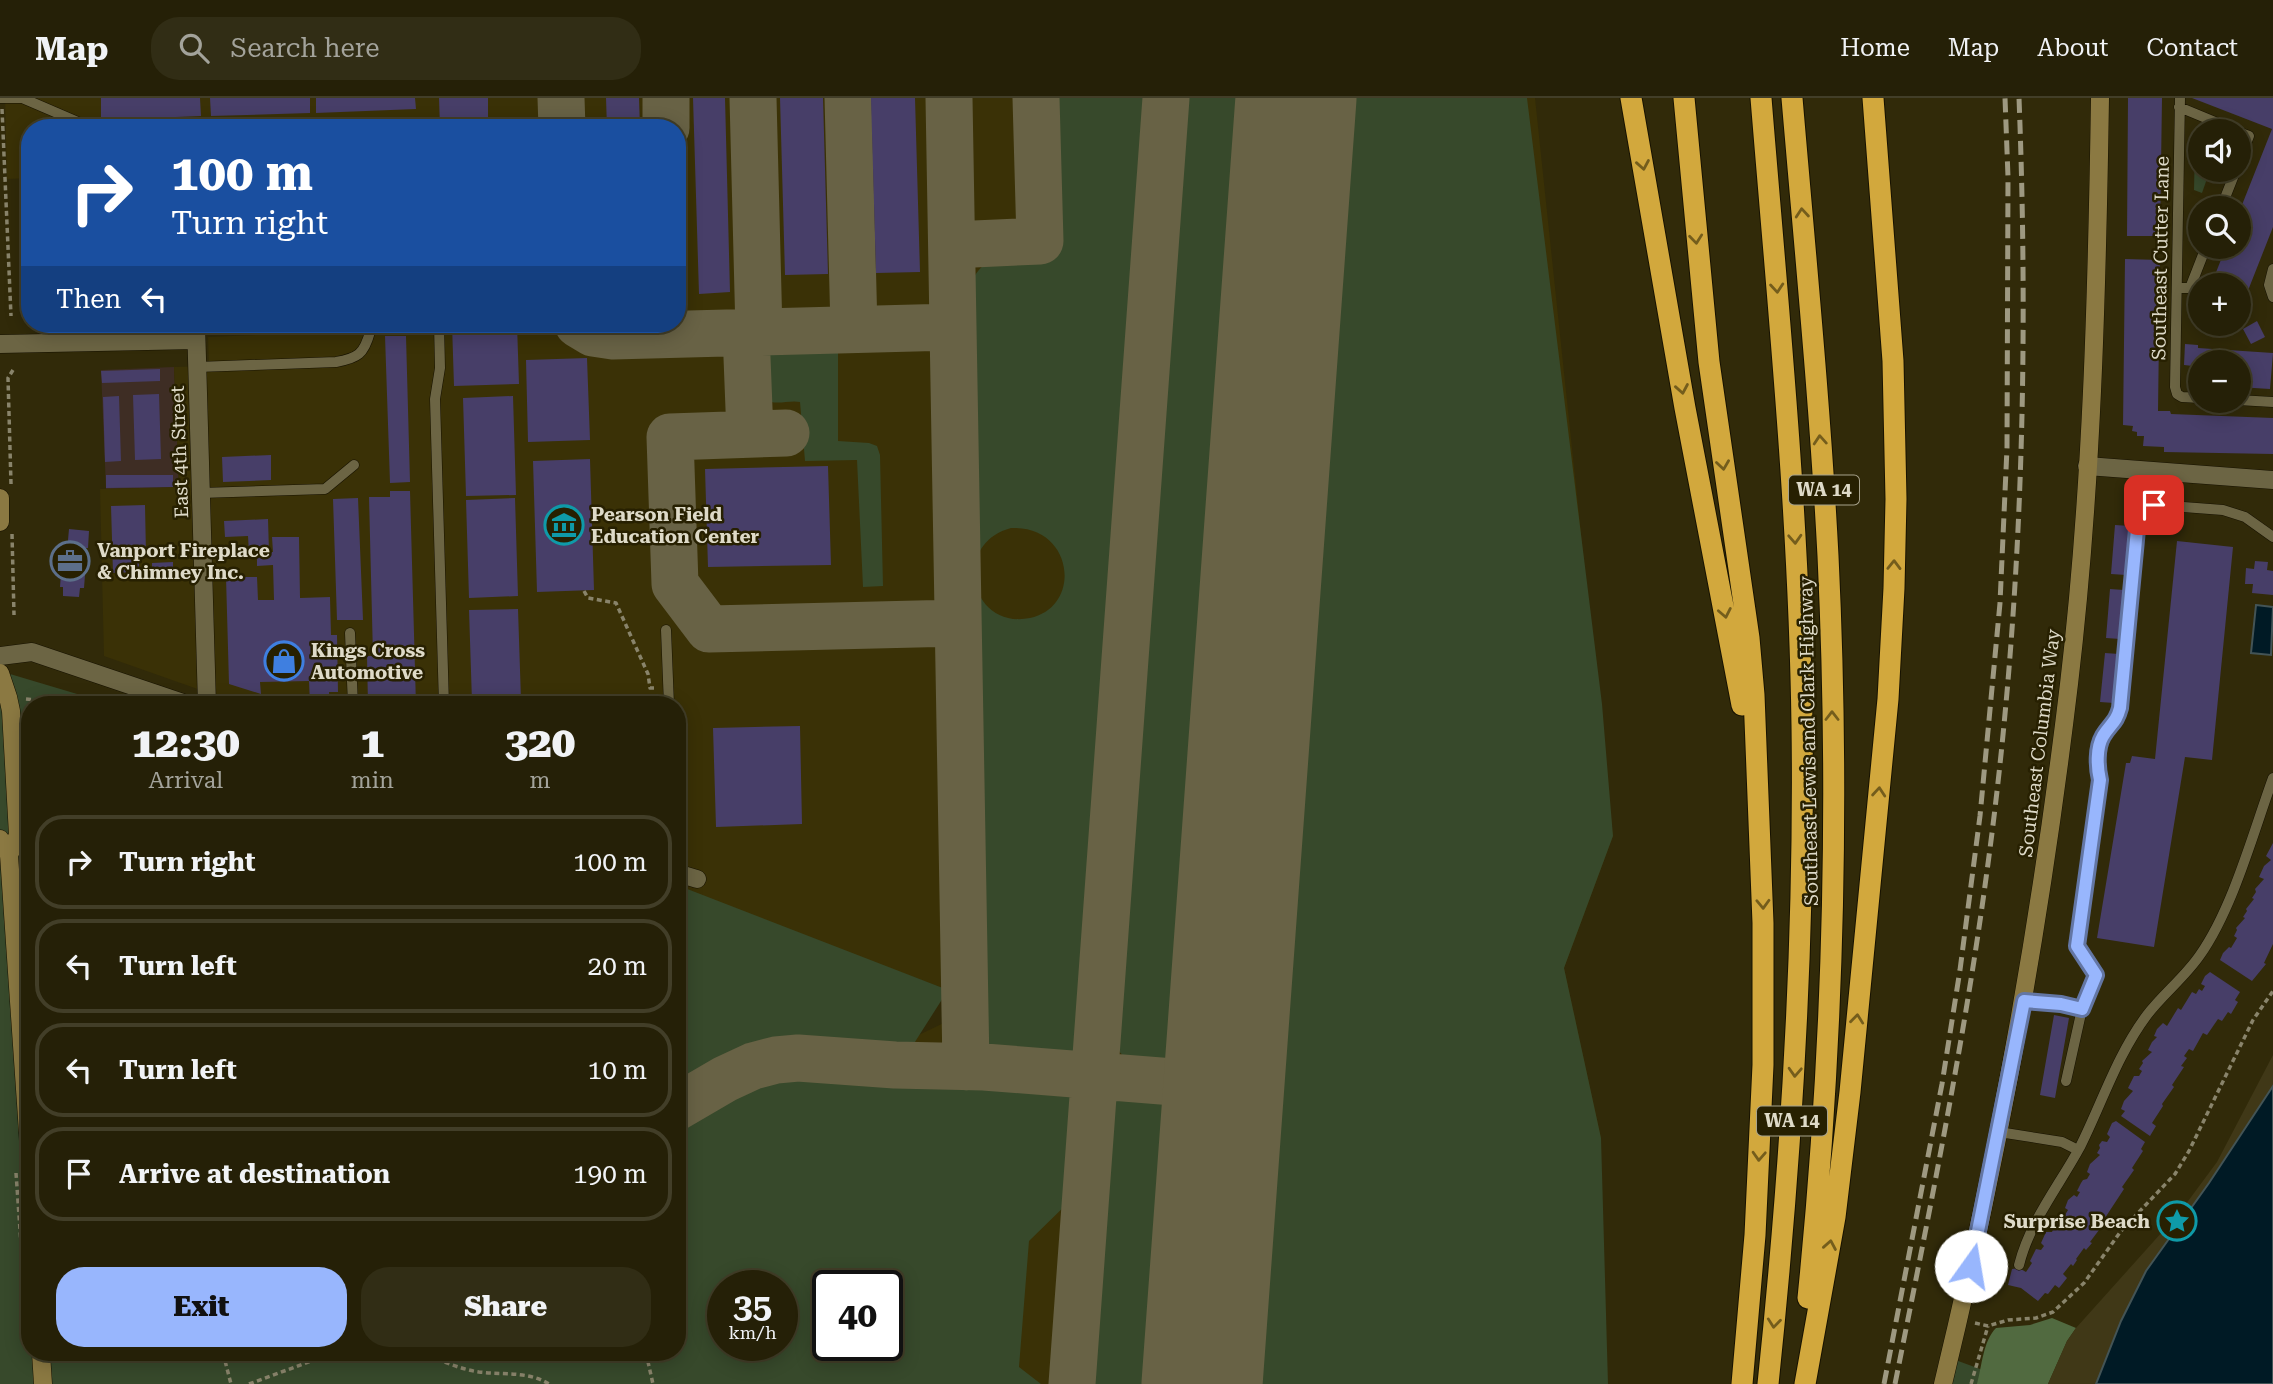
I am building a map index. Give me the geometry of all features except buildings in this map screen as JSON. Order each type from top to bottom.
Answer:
[{"type":"highway","points":[[1631,98],[1685,408],[1741,696],[1760,836]]},
{"type":"highway","points":[[1684,98],[1709,362],[1749,638],[1754,695],[1763,923],[1763,1065],[1755,1235],[1742,1384]]},
{"type":"highway","name":"Southeast Lewis and Clark Highway","points":[[1761,98],[1792,484],[1799,625],[1802,791],[1801,932],[1795,1075],[1768,1384]]},
{"type":"highway","name":"Southeast Lewis and Clark Highway","points":[[1792,98],[1820,428],[1828,558],[1832,673],[1833,883],[1829,1026],[1817,1202],[1798,1384]]},
{"type":"highway","points":[[1805,1384],[1839,1189],[1871,885],[1891,644],[1896,499],[1894,361],[1874,98]]},
{"type":"street","name":"Southeast Columbia Way","points":[[1943,1384],[1983,1212],[2024,1001],[2042,895],[2069,682],[2096,335],[2100,98]]},
{"type":"street","points":[[0,344],[180,333]]},
{"type":"street","name":"East 4th Street","points":[[196,333],[207,696]]},
{"type":"street","points":[[2087,466],[2273,480]]},
{"type":"street","points":[[0,498],[0,522]]},
{"type":"street","points":[[0,656],[32,652],[163,696]]},
{"type":"street","points":[[0,673],[8,697],[18,835],[4,847],[21,1053]]},
{"type":"street","points":[[686,876],[697,879]]},
{"type":"street","points":[[42,1361],[43,1384]]},
{"type":"lane","points":[[1,98],[22,98],[71,119]]},
{"type":"lane","points":[[2179,103],[2213,119]]},
{"type":"lane","name":"Southeast Cutter Lane","points":[[2179,103],[2175,387],[2177,394],[2188,397]]},
{"type":"lane","points":[[2178,288],[2190,288],[2201,259]]},
{"type":"lane","points":[[2273,269],[2269,285],[2273,298]]},
{"type":"lane","points":[[197,367],[336,362],[351,359],[365,349],[370,333]]},
{"type":"lane","points":[[439,333],[440,368],[435,399],[444,696]]},
{"type":"lane","points":[[2251,401],[2273,402]]},
{"type":"lane","points":[[201,493],[325,489],[355,465]]},
{"type":"lane","points":[[2066,1081],[2082,1009],[2096,975],[2077,946],[2078,935],[2100,780],[2099,751],[2102,739],[2116,722],[2120,708],[2139,516],[2147,508],[2157,505],[2223,510],[2245,517],[2273,537]]},
{"type":"lane","points":[[666,630],[670,696]]},
{"type":"lane","points":[[350,633],[353,696]]},
{"type":"lane","points":[[2019,1265],[2029,1234],[2078,1150],[2128,1044],[2148,1013],[2200,955],[2217,925],[2235,885],[2273,778]]},
{"type":"lane","points":[[2024,1001],[2082,1009]]},
{"type":"lane","points":[[1999,1132],[2062,1142],[2078,1150]]},
{"type":"path","points":[[1,98],[11,316]]},
{"type":"path","points":[[584,591],[588,598],[616,603],[648,674],[650,688],[669,687]]},
{"type":"path","points":[[8,697],[21,698]]},
{"type":"path","points":[[1971,1384],[1988,1326],[2008,1320],[2036,1318],[2053,1312],[2084,1283],[2121,1231],[2175,1174],[2253,1020],[2273,991]]},
{"type":"path","points":[[225,1361],[231,1384]]},
{"type":"path","points":[[249,1384],[311,1361]]},
{"type":"path","points":[[445,1361],[478,1372],[540,1378],[549,1384]]},
{"type":"path","points":[[648,1361],[653,1384]]},
{"type":"shaded area","points":[[5,98],[1535,98],[1613,836],[1564,968],[1601,1138],[1337,1384],[996,1384],[895,1095],[877,1055],[950,1020],[948,990],[686,892],[686,696],[217,696],[104,656],[100,489],[179,487],[174,367],[209,366],[208,337],[300,333],[686,333],[686,119],[21,119],[21,178],[7,179]]},
{"type":"shaded area","points":[[174,367],[179,487],[106,489],[101,370]]},
{"type":"green space","points":[[1051,98],[1153,98],[1084,1044],[1077,1057],[1063,1062],[994,1057],[980,1050],[976,1035],[966,307],[970,287],[976,274],[985,265],[1008,257],[1055,256]],"holes":[[[1011,528],[1032,531],[1048,539],[1059,552],[1064,568],[1064,584],[1058,599],[1047,611],[1030,618],[1009,618],[993,611],[982,599],[976,584],[975,567],[980,550],[992,537]]]},
{"type":"green space","points":[[1179,98],[1272,98],[1203,1038],[1177,1061],[1150,1067],[1134,1063],[1122,1054],[1114,1042],[1111,1021]]},
{"type":"green space","points":[[1322,98],[1527,98],[1602,704],[1613,836],[1564,968],[1601,1138],[1608,1384],[1226,1384]]},
{"type":"green space","points":[[2194,182],[2206,182],[2202,193],[2194,190]]},
{"type":"green space","points":[[838,349],[838,441],[869,443],[877,446],[880,455],[883,586],[863,587],[857,460],[805,461],[800,402],[778,403],[766,400],[758,385],[759,361],[772,350]]},
{"type":"green space","points":[[0,671],[84,696],[21,696],[21,1361],[686,1361],[686,888],[948,990],[892,1078],[1077,1094],[1080,1106],[1073,1198],[1029,1241],[1019,1367],[1041,1384],[0,1384]]},
{"type":"green space","points":[[1143,1090],[1167,1101],[1180,1113],[1196,1136],[1178,1384],[1084,1384],[1105,1117],[1120,1098]]},
{"type":"green space","points":[[2052,1318],[2076,1328],[2067,1341],[2048,1384],[1977,1384],[1986,1347],[1996,1328],[2030,1325]]},
{"type":"green space","points":[[1950,1358],[2021,1384],[1943,1384]]},
{"type":"sand","name":"Surprise Beach","points":[[2273,1055],[2273,1086],[2209,1183],[2146,1271],[2121,1321],[2096,1384],[2048,1384],[2067,1341],[2076,1328],[2180,1212],[2217,1162]]},
{"type":"water","points":[[2256,605],[2273,607],[2271,655],[2251,653]]},
{"type":"water","points":[[2273,1086],[2273,1384],[2096,1384],[2121,1321],[2146,1271],[2209,1183]]},
{"type":"taxiway","points":[[561,98],[562,119]]},
{"type":"taxiway","points":[[666,98],[666,119]]},
{"type":"taxiway","points":[[753,98],[759,332]]},
{"type":"taxiway","points":[[848,98],[854,329]]},
{"type":"taxiway","points":[[593,333],[613,336],[953,327],[949,98]]},
{"type":"taxiway","points":[[952,245],[1040,241],[1036,98]]},
{"type":"taxiway","points":[[1072,1384],[1166,98]]},
{"type":"taxiway","points":[[953,327],[966,1067]]},
{"type":"taxiway","points":[[746,332],[750,434]]},
{"type":"taxiway","points":[[786,433],[670,437],[675,584],[709,629],[958,623]]},
{"type":"taxiway","points":[[686,1102],[753,1066],[798,1058],[895,1065],[984,1067],[1224,1086]]},
{"type":"runway","points":[[1202,1384],[1296,98]]},
{"type":"railway","points":[[1884,1384],[1942,1084],[1980,816],[2000,603],[2007,448],[2008,177],[2005,98]]},
{"type":"railway","points":[[1895,1384],[1968,1000],[1999,775],[2020,485],[2023,292],[2019,98]]},
{"type":"place","name":"Pearson Field Education Center","points":[[564,525]]},
{"type":"place","name":"Vanport Fireplace & Chimney Inc.","points":[[70,561]]},
{"type":"place","name":"Kings Cross Automotive","points":[[284,661]]},
{"type":"place","name":"Surprise Beach","points":[[2177,1221]]},
{"type":"route","points":[[1971,1266],[2024,1001],[2082,1009],[2096,975],[2077,946],[2100,780],[2099,751],[2102,739],[2116,722],[2120,708],[2138,519],[2144,510],[2154,505]]}]
